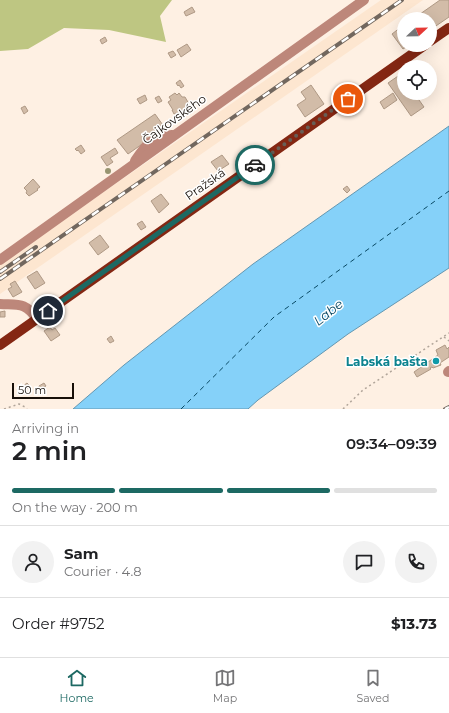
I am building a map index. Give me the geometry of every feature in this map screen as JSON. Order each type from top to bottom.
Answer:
[{"type":"main road","points":[[437,36],[449,28]]},
{"type":"main road","name":"Pražská","points":[[0,345],[415,52]]},
{"type":"street","name":"Čajkovského","points":[[0,260],[364,0]]},
{"type":"street","points":[[0,304],[24,306],[31,310],[37,319]]},
{"type":"path","points":[[343,409],[363,390],[449,333]]},
{"type":"path","points":[[444,337],[449,341]]},
{"type":"path","points":[[4,409],[19,404],[27,409]]},
{"type":"shaded area","points":[[381,0],[423,0],[406,12],[397,12],[397,18],[0,294],[0,264]]},
{"type":"green space","points":[[0,0],[172,0],[160,16],[166,42],[109,30],[64,28],[28,49],[0,51]]},
{"type":"water","name":"Labe","points":[[449,126],[449,268],[348,334],[248,409],[73,409],[124,365],[253,264]]},
{"type":"building","points":[[440,0],[449,0],[449,17],[437,25],[437,12],[423,12]]},
{"type":"building","points":[[192,7],[195,12],[186,16],[184,12]]},
{"type":"building","points":[[397,30],[397,41],[392,34]]},
{"type":"building","points":[[105,37],[107,41],[102,44],[100,40]]},
{"type":"building","points":[[187,44],[191,50],[181,57],[177,50]]},
{"type":"building","points":[[173,51],[176,55],[171,58],[168,53]]},
{"type":"building","points":[[397,77],[397,96],[388,83]]},
{"type":"building","points":[[180,80],[184,86],[181,88],[176,83]]},
{"type":"building","points":[[311,85],[324,104],[305,117],[297,105],[306,99],[301,92]]},
{"type":"building","points":[[175,93],[177,95],[179,93],[182,97],[185,97],[189,104],[187,106],[189,109],[179,116],[176,113],[174,114],[168,102],[171,100],[169,97]]},
{"type":"building","points":[[393,93],[397,100],[384,109],[380,102]]},
{"type":"building","points":[[145,95],[147,100],[140,104],[137,99]]},
{"type":"building","points":[[159,96],[162,101],[158,103],[155,98]]},
{"type":"building","points":[[400,100],[419,100],[424,107],[411,116]]},
{"type":"building","points":[[25,106],[28,111],[24,114],[21,108]]},
{"type":"building","points":[[155,114],[165,128],[128,154],[117,140]]},
{"type":"building","points":[[81,145],[85,151],[81,154],[75,149]]},
{"type":"building","points":[[115,148],[118,153],[110,158],[113,162],[107,166],[101,157]]},
{"type":"building","points":[[222,155],[229,164],[218,171],[211,162]]},
{"type":"building","points":[[33,179],[40,187],[29,196],[24,188]]},
{"type":"building","points":[[347,186],[350,190],[347,193],[343,189]]},
{"type":"building","points":[[161,194],[169,204],[159,213],[151,201]]},
{"type":"building","points":[[142,221],[146,227],[141,230],[137,224]]},
{"type":"building","points":[[100,235],[109,247],[98,255],[89,243]]},
{"type":"building","points":[[37,271],[45,283],[35,289],[27,277]]},
{"type":"building","points":[[15,281],[22,292],[13,297],[8,289],[12,287],[10,284]]},
{"type":"building","points":[[5,311],[5,317],[0,317],[0,312]]},
{"type":"building","points":[[50,327],[52,330],[55,328],[60,335],[51,341],[44,331]]},
{"type":"building","points":[[111,336],[114,341],[110,343],[107,339]]},
{"type":"building","name":"Labská bašta","points":[[445,345],[447,349],[449,347],[449,357],[440,363],[441,365],[430,368],[431,369],[417,377],[414,372],[438,355],[436,350]]},
{"type":"building","points":[[27,383],[30,386],[26,390],[23,386]]},
{"type":"building","points":[[44,383],[46,386],[41,389],[39,388],[39,386]]},
{"type":"ferry route","points":[[181,409],[274,317],[449,191]]},
{"type":"railway","points":[[0,279],[402,0]]},
{"type":"railway","points":[[0,272],[36,247]]},
{"type":"railway","points":[[445,409],[449,407]]},
{"type":"way so far","points":[[255,165],[348,99]]},
{"type":"place","name":"Labská bašta","points":[[436,361]]},
{"type":"route","points":[[48,311],[255,165]]}]
